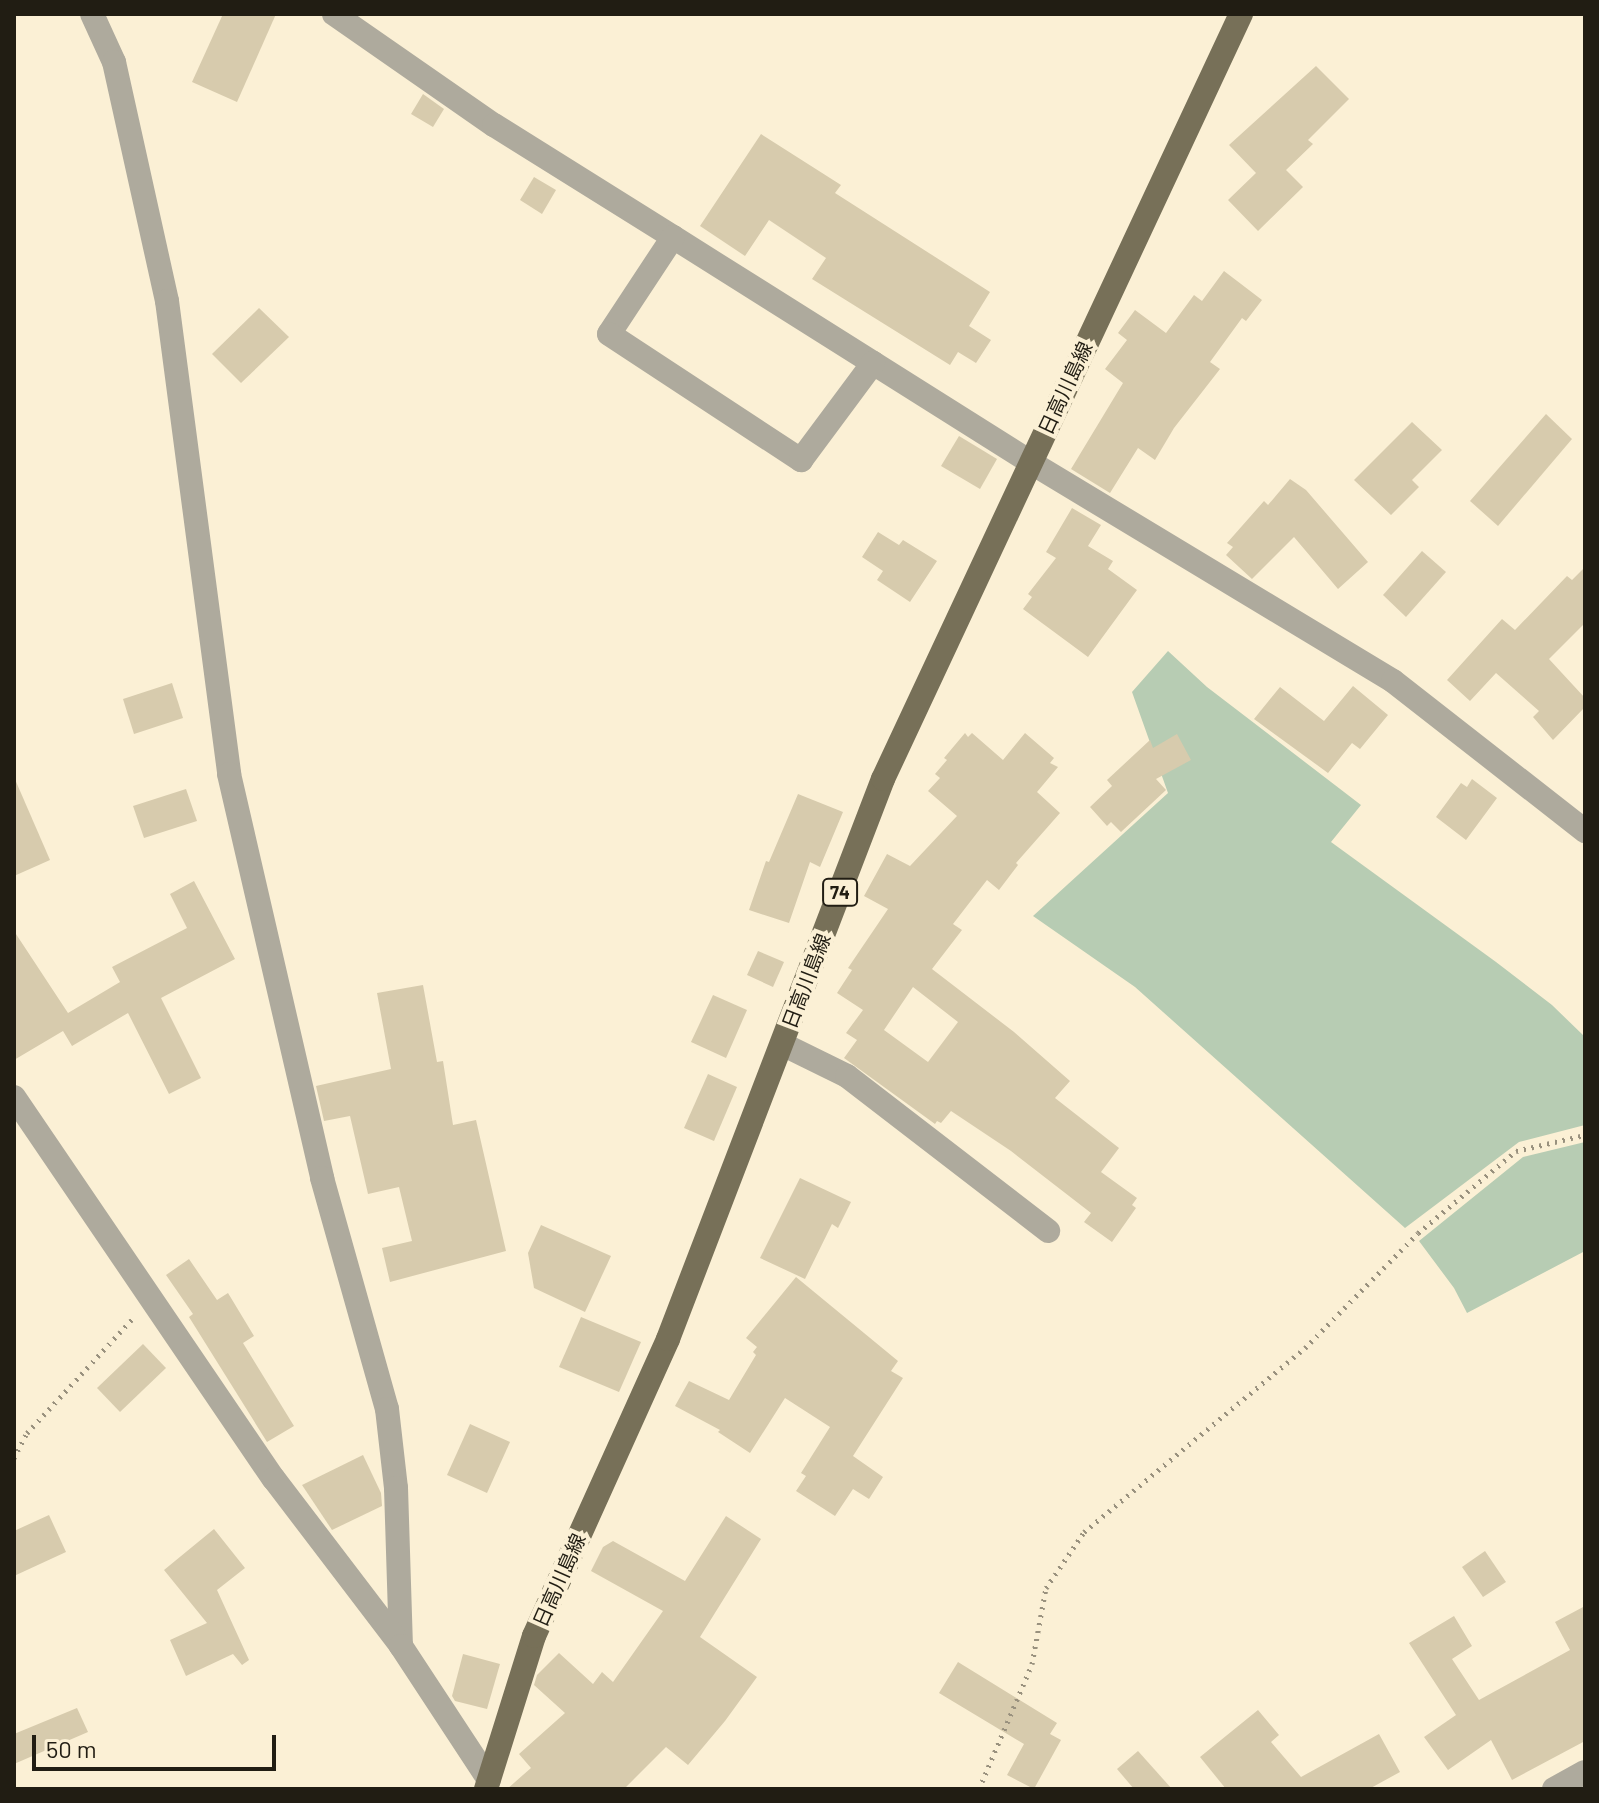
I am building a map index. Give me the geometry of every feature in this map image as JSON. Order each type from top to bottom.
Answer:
[{"type":"main road","name":"日高川島線","points":[[488,1784],[534,1636],[668,1339],[883,779],[1241,14]]},
{"type":"street","points":[[92,14],[114,62],[167,301],[229,774],[322,1178],[387,1409],[396,1488],[401,1646]]},
{"type":"street","points":[[334,14],[494,125],[1030,462],[1393,681],[1585,831]]},
{"type":"street","points":[[673,237],[609,334],[801,460],[873,363]]},
{"type":"street","points":[[782,1044],[847,1076],[1048,1231]]},
{"type":"street","points":[[14,1097],[274,1479],[401,1646],[488,1784]]},
{"type":"street","points":[[1554,1789],[1585,1772]]},
{"type":"path","points":[[979,1789],[1032,1664],[1046,1588],[1084,1532],[1305,1348],[1418,1233],[1516,1151],[1585,1135]]},
{"type":"path","points":[[14,1458],[27,1433],[153,1298]]},
{"type":"green space","points":[[1168,651],[1207,687],[1361,805],[1331,842],[1496,962],[1552,1005],[1585,1037],[1585,1125],[1519,1142],[1405,1228],[1135,987],[1033,916],[1168,793],[1132,692]]},
{"type":"green space","points":[[1585,1142],[1585,1251],[1467,1313],[1454,1288],[1419,1241],[1523,1157]]},
{"type":"building","points":[[223,14],[276,14],[237,102],[192,82]]},
{"type":"building","points":[[1316,66],[1349,99],[1308,140],[1313,144],[1286,170],[1303,187],[1258,231],[1228,200],[1256,173],[1229,145]]},
{"type":"building","points":[[423,94],[444,109],[433,127],[411,114]]},
{"type":"building","points":[[761,134],[841,185],[835,193],[990,292],[969,326],[991,340],[976,363],[958,352],[950,365],[812,279],[826,258],[769,220],[745,256],[700,226]]},
{"type":"building","points":[[534,177],[556,190],[542,214],[520,200]]},
{"type":"building","points":[[1224,271],[1262,300],[1246,321],[1242,318],[1210,362],[1220,369],[1174,428],[1155,460],[1138,448],[1110,493],[1071,469],[1123,383],[1105,369],[1127,340],[1118,333],[1135,310],[1166,333],[1194,295],[1202,301]]},
{"type":"building","points":[[259,308],[289,337],[241,383],[212,354]]},
{"type":"building","points":[[1546,414],[1572,439],[1498,526],[1470,501]]},
{"type":"building","points":[[1412,422],[1442,450],[1412,480],[1419,487],[1391,515],[1354,480]]},
{"type":"building","points":[[959,436],[997,459],[980,489],[941,466]]},
{"type":"building","points":[[1290,479],[1306,490],[1368,562],[1338,589],[1294,537],[1252,579],[1226,555],[1233,547],[1227,543],[1264,501],[1268,505]]},
{"type":"building","points":[[1072,508],[1101,525],[1088,546],[1113,561],[1108,569],[1137,590],[1088,657],[1023,609],[1032,597],[1028,594],[1056,558],[1046,552]]},
{"type":"building","points":[[878,532],[899,545],[903,540],[937,561],[910,602],[877,580],[883,571],[862,557]]},
{"type":"building","points":[[1422,551],[1446,572],[1406,617],[1383,595]]},
{"type":"building","points":[[1585,567],[1585,623],[1549,659],[1585,698],[1585,707],[1553,740],[1533,717],[1539,711],[1496,673],[1470,701],[1447,680],[1502,619],[1515,630],[1567,576],[1572,580]]},
{"type":"building","points":[[172,683],[183,718],[134,734],[123,699]]},
{"type":"building","points":[[1353,686],[1388,715],[1360,749],[1352,743],[1328,773],[1254,719],[1280,687],[1324,721]]},
{"type":"building","points":[[965,733],[968,737],[972,733],[1003,760],[1025,733],[1054,758],[1050,763],[1058,767],[1037,792],[1060,813],[1016,863],[1018,865],[999,890],[987,880],[953,924],[962,930],[932,969],[1014,1032],[1070,1081],[1055,1098],[1119,1148],[1101,1172],[1137,1198],[1132,1205],[1136,1208],[1112,1242],[1084,1222],[1091,1213],[1011,1151],[951,1111],[941,1123],[937,1121],[935,1124],[844,1058],[857,1040],[846,1033],[863,1010],[837,993],[852,970],[848,968],[888,909],[864,896],[887,854],[910,866],[957,816],[928,791],[940,778],[935,774],[947,760],[944,758]],"holes":[[[913,987],[958,1022],[928,1062],[884,1030]]]},
{"type":"building","points":[[1177,734],[1191,760],[1156,779],[1166,790],[1121,832],[1111,822],[1107,826],[1090,807],[1112,786],[1107,780],[1150,740],[1153,748]]},
{"type":"building","points":[[14,777],[50,860],[14,876]]},
{"type":"building","points":[[1472,779],[1497,798],[1466,840],[1436,817],[1461,783],[1467,787]]},
{"type":"building","points":[[186,789],[197,821],[144,838],[133,806]]},
{"type":"building","points":[[798,794],[843,812],[820,867],[810,862],[789,923],[749,910],[766,861],[769,862]]},
{"type":"building","points":[[194,881],[235,959],[161,998],[201,1078],[169,1094],[128,1013],[72,1046],[63,1031],[14,1060],[14,931],[68,1013],[120,982],[112,967],[187,928],[170,894]]},
{"type":"building","points":[[758,951],[784,962],[773,987],[747,975]]},
{"type":"building","points":[[423,985],[437,1062],[443,1061],[453,1125],[476,1120],[506,1251],[390,1282],[382,1248],[412,1241],[399,1187],[368,1194],[350,1116],[324,1121],[316,1086],[391,1069],[377,993]]},
{"type":"building","points":[[713,995],[747,1010],[726,1058],[691,1042]]},
{"type":"building","points":[[708,1074],[737,1087],[714,1141],[684,1128]]},
{"type":"building","points":[[800,1178],[851,1202],[838,1228],[832,1224],[805,1279],[760,1258]]},
{"type":"building","points":[[541,1225],[611,1256],[585,1312],[534,1288],[528,1253]]},
{"type":"building","points":[[189,1259],[217,1300],[228,1293],[254,1336],[243,1343],[294,1426],[267,1442],[189,1317],[193,1314],[166,1275]]},
{"type":"building","points":[[796,1277],[898,1361],[891,1371],[903,1378],[853,1456],[883,1477],[869,1499],[853,1489],[835,1516],[796,1491],[806,1476],[801,1473],[830,1427],[785,1398],[750,1453],[718,1432],[720,1430],[675,1406],[689,1381],[729,1400],[756,1355],[753,1352],[757,1347],[746,1338]]},
{"type":"building","points":[[581,1317],[641,1342],[619,1392],[559,1367]]},
{"type":"building","points":[[143,1344],[166,1368],[120,1412],[97,1388]]},
{"type":"building","points":[[470,1424],[510,1442],[487,1493],[447,1475]]},
{"type":"building","points":[[363,1455],[381,1493],[382,1506],[332,1530],[302,1485]]},
{"type":"building","points":[[49,1515],[66,1552],[14,1576],[14,1531]]},
{"type":"building","points":[[726,1516],[761,1539],[700,1637],[757,1677],[725,1721],[688,1765],[666,1747],[624,1789],[507,1789],[531,1768],[519,1754],[565,1713],[534,1685],[537,1675],[559,1653],[593,1684],[602,1672],[613,1682],[663,1611],[591,1571],[603,1547],[613,1541],[685,1581]]},
{"type":"building","points":[[214,1529],[245,1568],[217,1590],[249,1660],[242,1665],[233,1654],[186,1676],[170,1640],[207,1623],[164,1570]]},
{"type":"building","points":[[1485,1551],[1506,1582],[1483,1597],[1462,1567]]},
{"type":"building","points":[[1585,1606],[1585,1741],[1512,1780],[1491,1740],[1448,1770],[1424,1737],[1456,1715],[1409,1643],[1454,1616],[1472,1646],[1452,1659],[1479,1700],[1570,1650],[1555,1622]]},
{"type":"building","points":[[463,1654],[500,1664],[487,1709],[455,1701],[452,1696]]},
{"type":"building","points":[[958,1662],[1057,1723],[1050,1734],[1061,1740],[1034,1789],[1007,1775],[1024,1744],[939,1693]]},
{"type":"building","points":[[77,1708],[88,1732],[14,1764],[14,1734]]},
{"type":"building","points":[[1258,1710],[1279,1735],[1271,1742],[1301,1777],[1379,1734],[1400,1772],[1369,1789],[1226,1789],[1200,1757]]},
{"type":"building","points":[[1138,1751],[1172,1789],[1134,1789],[1117,1769]]}]
